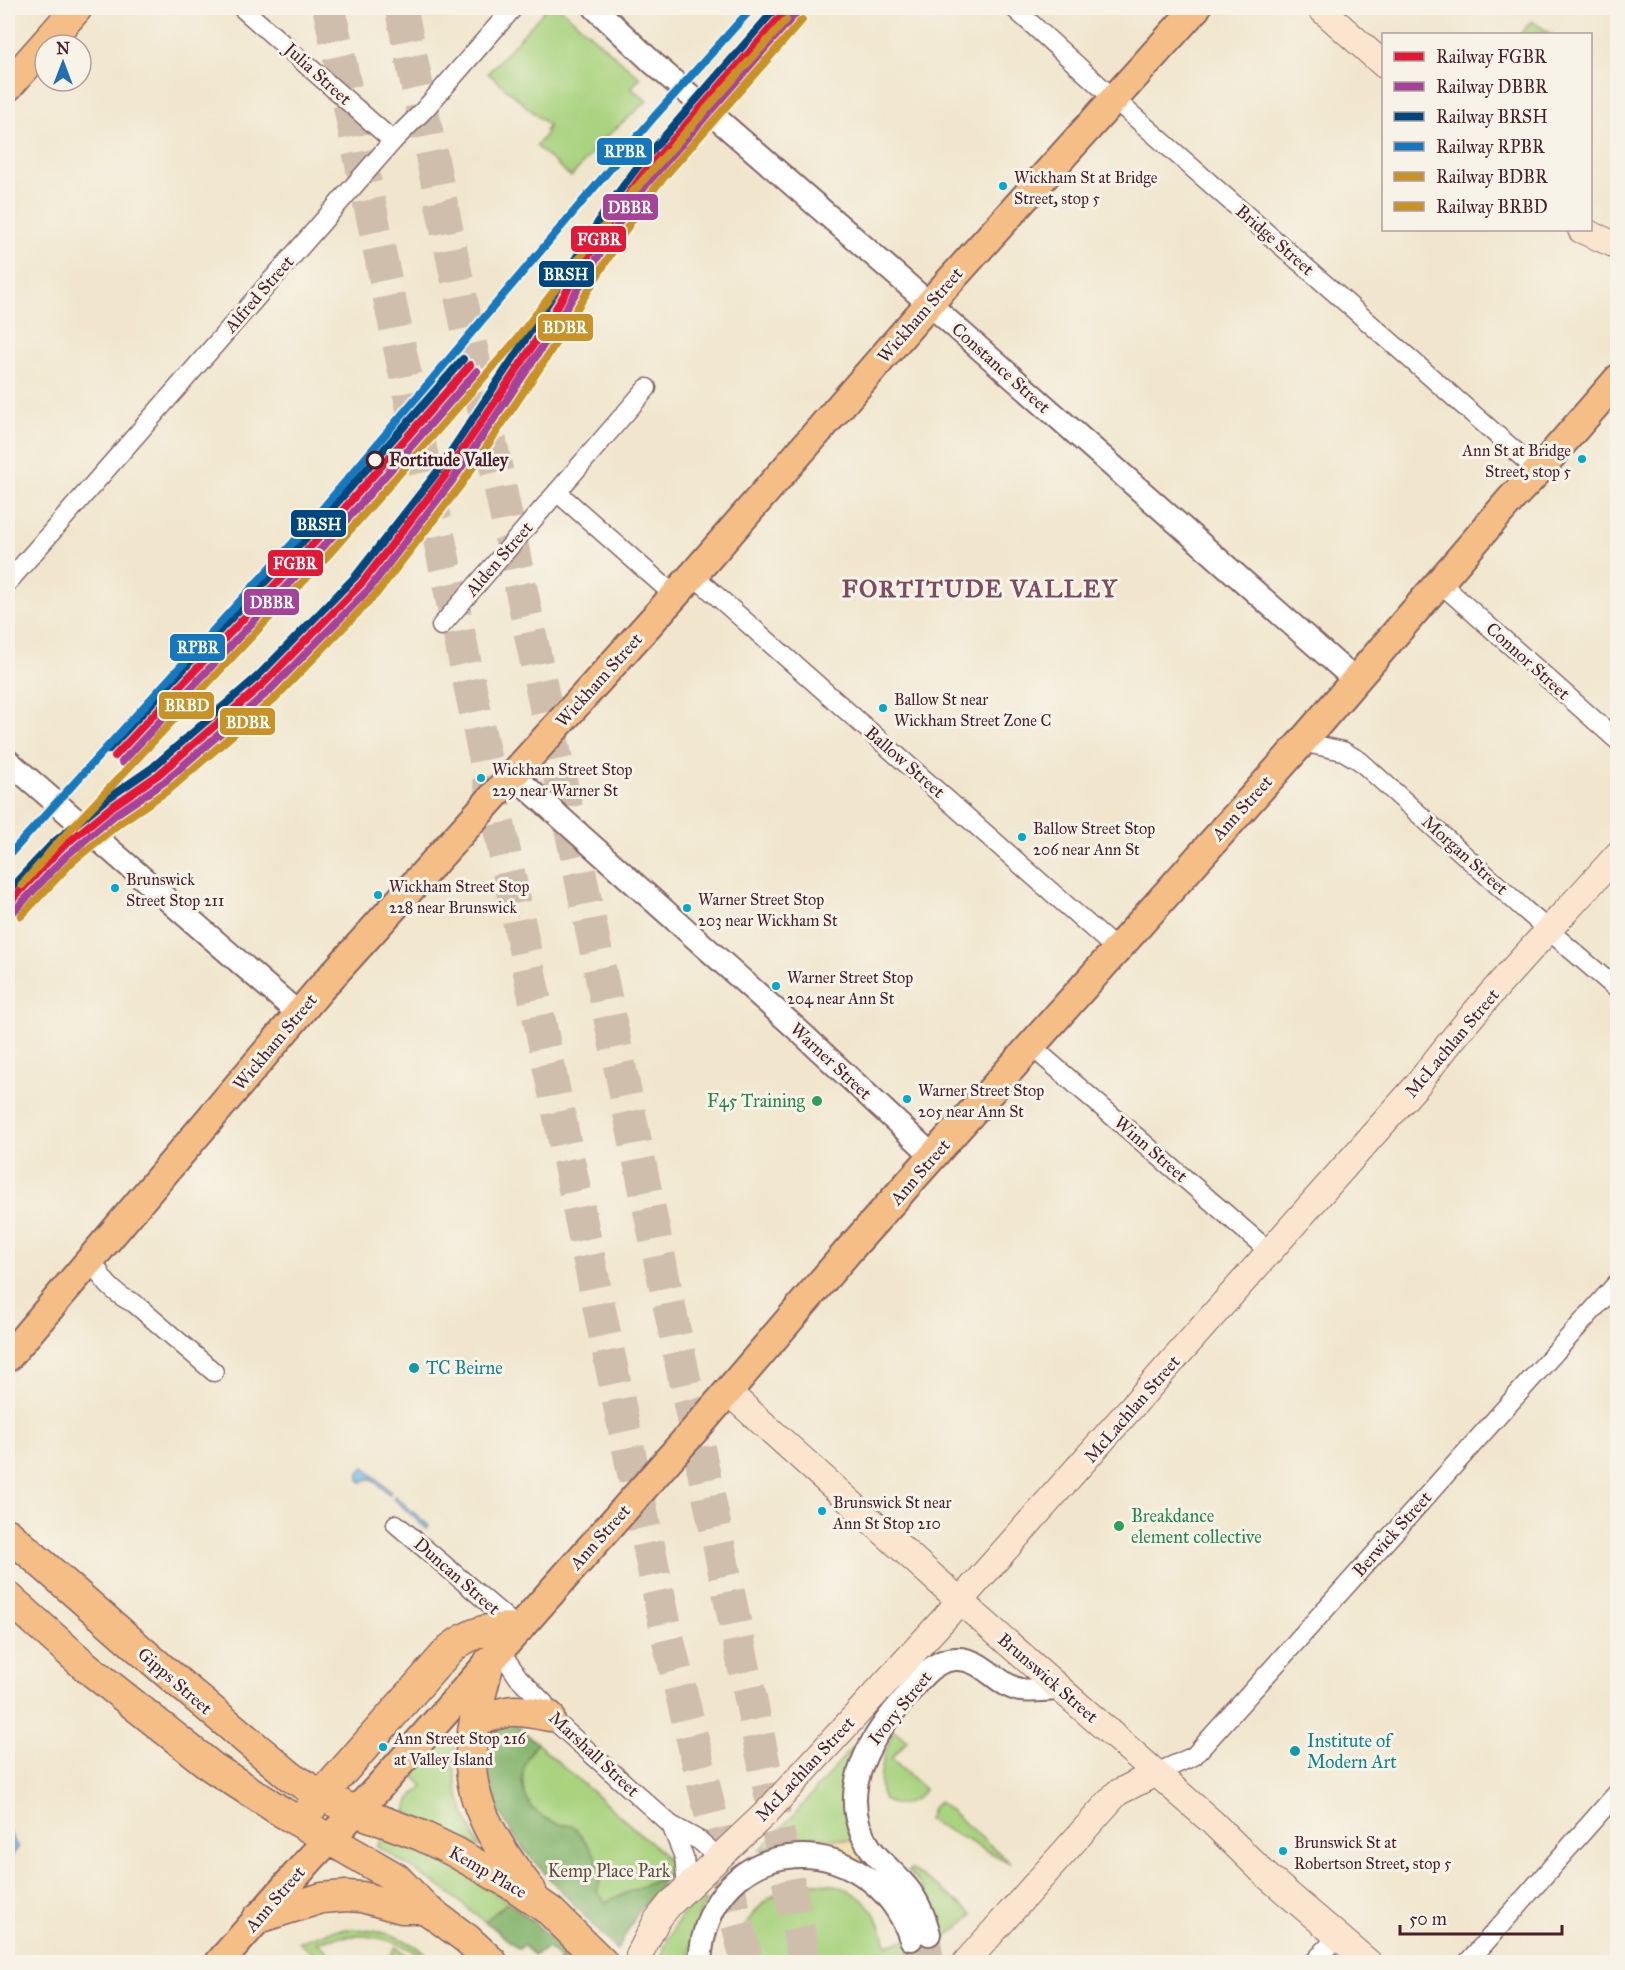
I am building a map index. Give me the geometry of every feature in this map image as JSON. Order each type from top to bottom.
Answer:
[{"type":"highway","points":[[11,74],[77,8]]},
{"type":"highway","name":"Gipps Street","points":[[8,1534],[247,1742],[290,1776],[322,1796],[355,1811]]},
{"type":"highway","points":[[8,1597],[100,1677],[212,1767],[299,1822],[396,1878],[425,1908],[467,1939],[492,1962]]},
{"type":"highway","points":[[299,1822],[444,1654],[475,1633],[489,1629],[502,1647],[475,1722],[471,1762],[475,1792],[485,1819],[500,1845],[540,1902]]},
{"type":"highway","points":[[475,1722],[513,1710],[549,1716]]},
{"type":"highway","name":"Kemp Place","points":[[355,1811],[420,1835],[455,1852],[540,1902],[602,1962]]},
{"type":"highway","points":[[258,1918],[322,1898],[346,1896],[362,1897],[402,1908],[425,1908]]},
{"type":"main road","name":"Wickham Street","points":[[8,1357],[94,1266],[298,1014],[406,891],[683,585],[929,304],[1196,8]]},
{"type":"main road","points":[[1320,8],[1382,64]]},
{"type":"main road","points":[[1583,231],[1617,246]]},
{"type":"main road","name":"Ann Street","points":[[220,1962],[502,1647],[728,1392],[849,1250],[1302,742],[1617,379]]},
{"type":"main road","name":"McLachlan Street","points":[[639,1955],[657,1920],[687,1887],[767,1812],[960,1601],[1418,1084],[1439,1054],[1617,854]]},
{"type":"main road","name":"Brunswick Street","points":[[728,1392],[960,1601],[1212,1822],[1267,1876],[1368,1962]]},
{"type":"main road","points":[[966,1962],[1117,1793],[1156,1773]]},
{"type":"street","name":"Julia Street","points":[[242,8],[393,141]]},
{"type":"street","name":"Alfred Street","points":[[8,582],[393,141],[424,110],[513,8]]},
{"type":"street","name":"Constance Street","points":[[594,8],[653,63],[1355,680]]},
{"type":"street","name":"Bridge Street","points":[[1014,8],[1114,99],[1538,471]]},
{"type":"street","name":"Alden Street","points":[[441,626],[647,388]]},
{"type":"street","points":[[557,492],[683,585]]},
{"type":"street","name":"Connor Street","points":[[1439,582],[1617,741]]},
{"type":"street","name":"Ballow Street","points":[[683,585],[1116,949]]},
{"type":"street","name":"Morgan Street","points":[[1302,742],[1343,751],[1360,760],[1617,990]]},
{"type":"street","points":[[8,761],[298,1014]]},
{"type":"street","name":"Warner Street","points":[[513,775],[806,1038],[933,1156]]},
{"type":"street","name":"Winn Street","points":[[1031,1046],[1270,1252]]},
{"type":"street","points":[[94,1266],[102,1280],[126,1300],[134,1303],[214,1372]]},
{"type":"street","name":"Berwick Street","points":[[1156,1773],[1194,1756],[1617,1282]]},
{"type":"street","name":"Duncan Street","points":[[396,1524],[502,1647]]},
{"type":"street","name":"Marshall Street","points":[[502,1647],[518,1677],[544,1703],[549,1716],[671,1825],[700,1841],[718,1857]]},
{"type":"street","name":"Ivory Street","points":[[700,1962],[711,1915],[733,1882],[753,1868],[782,1857],[798,1855],[819,1857],[840,1863],[856,1871],[878,1888],[920,1936],[921,1909],[914,1896],[870,1847],[858,1822],[855,1807],[858,1778],[866,1751],[874,1735],[927,1671],[945,1660],[966,1659],[976,1663],[1019,1690],[1061,1689]]},
{"type":"street","points":[[1468,1962],[1617,1792]]},
{"type":"street","name":"Marshall Street","points":[[671,1825],[684,1857],[687,1887]]},
{"type":"street","points":[[1314,1962],[1337,1937]]},
{"type":"green space","points":[[547,8],[560,8],[640,78],[631,88],[647,101],[606,137],[571,177],[536,146],[547,133],[545,131],[549,126],[488,73]]},
{"type":"green space","points":[[1532,21],[1550,33],[1521,33]]},
{"type":"green space","name":"Kemp Place Park","points":[[516,1725],[663,1854],[670,1864],[669,1875],[637,1914],[617,1950],[526,1852],[496,1802],[488,1763],[488,1746],[492,1736],[496,1733]]},
{"type":"green space","points":[[516,1725],[537,1743],[523,1771],[526,1797],[543,1817],[573,1826],[591,1848],[599,1863],[600,1881],[597,1891],[605,1902],[669,1875],[637,1914],[617,1950],[524,1850],[501,1814],[488,1774],[490,1740],[499,1729]]},
{"type":"green space","points":[[894,1730],[907,1741],[891,1759],[925,1789],[913,1801],[902,1804],[885,1801],[880,1785],[882,1766]]},
{"type":"green space","points":[[449,1737],[453,1737],[454,1741],[456,1785],[461,1803],[480,1847],[406,1812],[409,1800],[423,1786],[412,1775]]},
{"type":"green space","points":[[853,1746],[856,1746],[847,1770],[843,1793],[845,1817],[852,1841],[805,1838],[759,1851],[802,1806]]},
{"type":"green space","points":[[939,1801],[1012,1864],[928,1820],[932,1808]]},
{"type":"green space","points":[[384,1837],[445,1864],[485,1886],[522,1912],[575,1962],[558,1962],[560,1958],[548,1948],[534,1955],[523,1945],[519,1949],[441,1887],[377,1846]]},
{"type":"green space","points":[[911,1869],[973,1915],[943,1940],[935,1943],[917,1962],[736,1962],[743,1931],[759,1908],[780,1892],[806,1884],[832,1884],[856,1894],[875,1914],[886,1945],[941,1931],[929,1899],[908,1871]]},
{"type":"green space","points":[[700,1896],[706,1902],[694,1931],[690,1962],[660,1962],[675,1926]]},
{"type":"green space","points":[[508,1902],[538,1926],[575,1962],[558,1962],[560,1958],[548,1948],[534,1955],[523,1945],[519,1949],[485,1921]]},
{"type":"green space","points":[[361,1929],[396,1936],[436,1962],[427,1962],[415,1953],[389,1941],[375,1937],[346,1936],[317,1942],[340,1962],[323,1962],[299,1942],[331,1931]]},
{"type":"green space","points":[[396,1947],[414,1962],[401,1962],[391,1954]]},
{"type":"sand","points":[[816,1836],[852,1841],[871,1869],[817,1848],[791,1846],[759,1851],[787,1840]]},
{"type":"water","points":[[364,1467],[391,1492],[389,1494],[371,1478],[362,1482],[359,1480],[359,1472]]},
{"type":"water","points":[[395,1496],[429,1526],[427,1529],[393,1498]]},
{"type":"water","points":[[8,1830],[18,1848],[8,1861]]},
{"type":"tunnel","points":[[329,8],[668,1639],[747,1962]]},
{"type":"tunnel","points":[[401,8],[805,1962]]},
{"type":"tunnel","points":[[929,1934],[933,1962]]},
{"type":"tunnel","points":[[911,1939],[916,1962]]},
{"type":"rail line","name":"RPBR","points":[[8,856],[301,534],[654,117],[752,8]]},
{"type":"rail line","name":"BRSH","points":[[8,891],[54,842],[104,801],[152,768],[257,677],[355,577],[438,471],[522,345],[607,208],[636,169],[776,8]]},
{"type":"rail line","name":"FGBR","points":[[8,904],[60,849],[110,808],[158,775],[263,684],[362,583],[445,476],[530,350],[615,213],[643,174],[788,8]]},
{"type":"rail line","name":"DBBR","points":[[15,910],[66,856],[115,815],[164,782],[269,691],[369,589],[452,481],[537,355],[622,218],[650,180],[795,14]]},
{"type":"rail line","name":"BRBD","points":[[22,885],[55,846],[329,554],[513,344],[615,212],[786,20]]},
{"type":"rail line","name":"BDBR","points":[[21,916],[72,862],[121,822],[170,789],[275,698],[376,594],[460,486],[545,360],[630,223],[657,185],[802,20]]},
{"type":"rail line","name":"BRSH","points":[[108,750],[308,536],[463,359]]},
{"type":"rail line","name":"FGBR","points":[[115,756],[315,542],[470,365]]},
{"type":"rail line","name":"DBBR","points":[[122,762],[322,548],[477,371]]},
{"type":"place","name":"Wickham St at Bridge Street, stop 5","points":[[1003,186]]},
{"type":"place","name":"Ann St at Bridge Street, stop 5","points":[[1582,459]]},
{"type":"place","name":"Fortitude Valley","points":[[375,460]]},
{"type":"place","name":"Ballow St near Wickham Street Zone C","points":[[883,708]]},
{"type":"place","name":"Wickham Street Stop 229 near Warner St","points":[[481,778]]},
{"type":"place","name":"Ballow Street Stop 206 near Ann St","points":[[1022,837]]},
{"type":"place","name":"Brunswick Street Stop 211","points":[[115,888]]},
{"type":"place","name":"Wickham Street Stop 228 near Brunswick","points":[[378,895]]},
{"type":"place","name":"Warner Street Stop 203 near Wickham St","points":[[687,908]]},
{"type":"place","name":"Warner Street Stop 204 near Ann St","points":[[776,986]]},
{"type":"place","name":"Warner Street Stop 205 near Ann St","points":[[907,1099]]},
{"type":"place","name":"F45 Training","points":[[817,1101]]},
{"type":"place","name":"TC Beirne","points":[[414,1368]]},
{"type":"place","name":"Brunswick St near Ann St Stop 210","points":[[822,1511]]},
{"type":"place","name":"Breakdance element collective","points":[[1119,1526]]},
{"type":"place","name":"Ann Street Stop 216 at Valley Island","points":[[383,1747]]},
{"type":"place","name":"Institute of Modern Art","points":[[1295,1751]]},
{"type":"place","name":"Brunswick St at Robertson Street, stop 5","points":[[1283,1851]]},
{"type":"district","name":"FORTITUDE VALLEY","points":[[980,589]]}]
